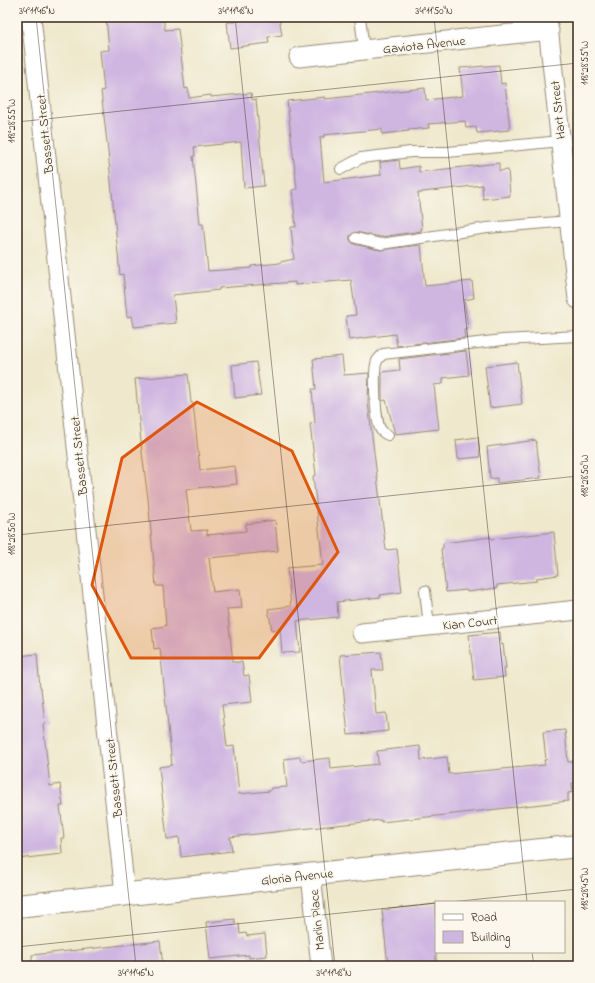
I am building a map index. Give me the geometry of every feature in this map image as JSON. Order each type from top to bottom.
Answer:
[{"type":"street","name":"Bassett Street","points":[[31,17],[125,894]]},
{"type":"street","name":"Gaviota Avenue","points":[[298,58],[548,24]]},
{"type":"street","name":"Hart Street","points":[[548,24],[578,299]]},
{"type":"street","name":"Kian Court","points":[[362,634],[578,610]]},
{"type":"street","name":"Gloria Avenue","points":[[17,906],[578,846]]},
{"type":"street","name":"Marlin Place","points":[[311,875],[321,966]]},
{"type":"lane","points":[[360,17],[364,50]]},
{"type":"lane","points":[[341,169],[361,158],[389,154],[411,152],[448,152],[560,140]]},
{"type":"lane","points":[[356,238],[381,244],[487,228],[569,221]]},
{"type":"lane","points":[[388,435],[380,429],[375,386],[377,361],[383,354],[503,340],[578,336]]},
{"type":"lane","points":[[425,591],[429,626]]},
{"type":"highlighted area","points":[[197,402],[292,451],[338,552],[259,658],[131,658],[92,585],[122,458]]},
{"type":"building","points":[[106,17],[163,17],[165,30],[178,29],[185,89],[188,88],[189,98],[211,95],[211,97],[251,93],[252,100],[256,99],[264,186],[244,188],[241,142],[194,147],[195,156],[193,156],[200,224],[203,224],[208,271],[251,268],[251,266],[280,263],[294,259],[291,227],[296,227],[292,190],[297,189],[287,101],[325,97],[325,99],[425,88],[426,100],[463,96],[460,68],[499,65],[501,84],[505,83],[510,130],[477,133],[476,127],[466,128],[465,121],[428,124],[429,128],[382,134],[382,129],[324,135],[324,137],[320,137],[324,182],[381,175],[380,162],[399,160],[400,169],[419,166],[419,172],[499,163],[499,171],[508,170],[510,196],[483,199],[482,185],[418,193],[421,231],[381,237],[355,232],[350,236],[350,240],[354,244],[380,250],[421,245],[425,286],[472,281],[474,298],[464,300],[468,329],[464,330],[465,338],[397,346],[395,334],[349,340],[346,316],[356,315],[351,280],[295,285],[295,282],[219,288],[219,290],[173,295],[176,323],[134,327],[132,316],[127,317],[123,274],[120,275],[101,91],[104,90],[100,51],[109,50]]},
{"type":"building","points":[[234,17],[279,17],[282,35],[268,37],[269,43],[230,48],[227,22],[235,22]]},
{"type":"building","points":[[466,351],[469,375],[443,378],[443,384],[434,385],[439,429],[395,434],[386,400],[382,401],[382,372],[400,370],[399,359]]},
{"type":"building","points":[[342,356],[344,375],[369,373],[368,403],[386,550],[397,549],[402,592],[380,595],[381,597],[337,602],[338,617],[297,621],[300,652],[282,653],[280,629],[272,630],[268,609],[291,606],[287,568],[323,565],[313,476],[316,475],[310,424],[315,423],[312,389],[316,389],[313,359]]},
{"type":"building","points":[[256,362],[261,395],[235,398],[232,365]]},
{"type":"building","points":[[517,362],[522,404],[490,408],[485,366]]},
{"type":"building","points":[[188,374],[191,403],[193,403],[200,470],[235,466],[237,484],[186,489],[191,531],[207,530],[207,535],[246,531],[246,524],[275,520],[278,551],[209,558],[213,592],[240,589],[242,608],[227,609],[233,662],[242,662],[244,676],[249,675],[252,702],[222,705],[227,747],[234,746],[239,794],[270,791],[271,788],[287,787],[284,759],[300,757],[301,761],[330,758],[331,769],[378,764],[377,751],[420,746],[421,760],[447,757],[449,774],[545,765],[544,760],[546,760],[543,732],[565,730],[568,762],[578,761],[578,783],[572,783],[573,792],[568,793],[568,801],[230,837],[232,851],[181,857],[179,837],[167,839],[159,767],[172,765],[160,648],[154,649],[152,628],[166,626],[163,586],[156,586],[135,379]]},
{"type":"building","points":[[478,437],[480,457],[458,459],[456,440]]},
{"type":"building","points":[[536,440],[541,478],[497,483],[497,478],[490,479],[487,447]]},
{"type":"building","points":[[554,532],[558,575],[537,578],[537,581],[497,585],[497,588],[467,592],[467,590],[446,592],[441,549],[443,548],[443,543],[491,537],[492,539]]},
{"type":"building","points":[[500,632],[506,668],[504,668],[505,677],[474,680],[469,635]]},
{"type":"building","points":[[381,652],[383,670],[372,670],[376,714],[386,713],[388,731],[348,735],[340,655]]},
{"type":"building","points":[[37,654],[50,786],[60,784],[63,806],[60,806],[64,838],[61,838],[62,854],[17,859],[17,656]]},
{"type":"building","points":[[435,904],[436,966],[388,966],[382,910]]},
{"type":"building","points":[[235,919],[235,924],[239,923],[240,934],[246,933],[247,936],[265,934],[267,956],[249,958],[249,955],[210,959],[206,922]]},
{"type":"building","points":[[160,941],[163,966],[32,966],[32,955]]}]
